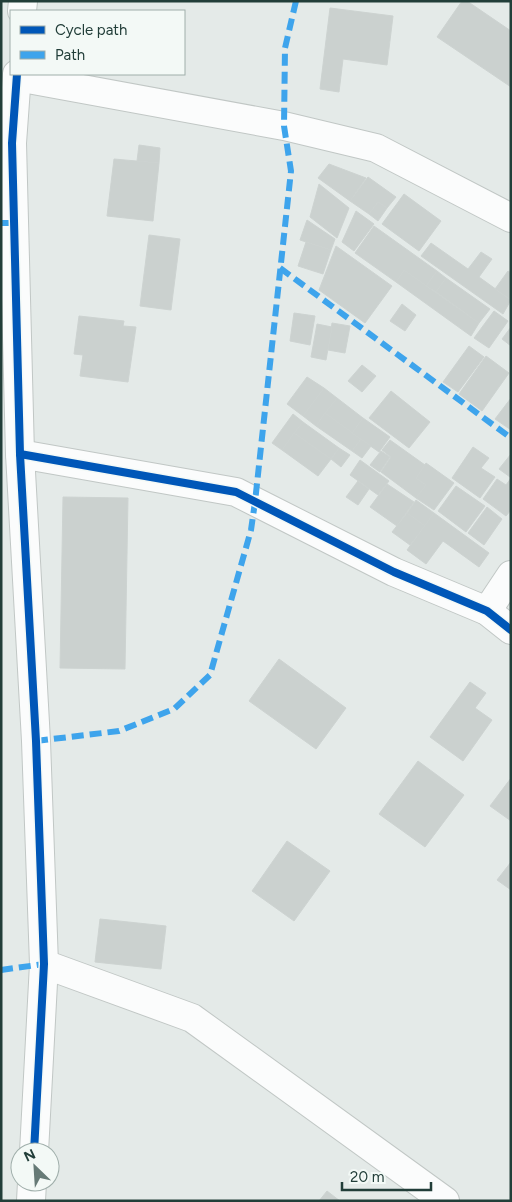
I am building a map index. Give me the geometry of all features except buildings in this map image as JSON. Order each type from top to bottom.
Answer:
[{"type":"street","points":[[35,1142],[44,964],[36,741],[20,454],[12,143],[17,76],[284,126],[376,148],[511,218]]},
{"type":"street","points":[[20,454],[236,492],[394,572],[487,611],[511,630]]},
{"type":"street","points":[[487,611],[511,575]]},
{"type":"street","points":[[44,964],[192,1018],[445,1201]]},
{"type":"marked path","points":[[36,741],[119,731],[174,709],[210,675],[251,530],[255,502],[291,171],[284,126],[285,48],[296,1]]},
{"type":"marked path","points":[[1,223],[14,223]]},
{"type":"marked path","points":[[280,268],[511,438]]},
{"type":"marked path","points":[[1,970],[44,964]]},
{"type":"cycle path","points":[[17,75],[12,143],[20,454],[36,741],[44,964],[35,1142]]},
{"type":"cycle path","points":[[20,454],[236,492],[394,572],[487,611],[511,630]]}]
